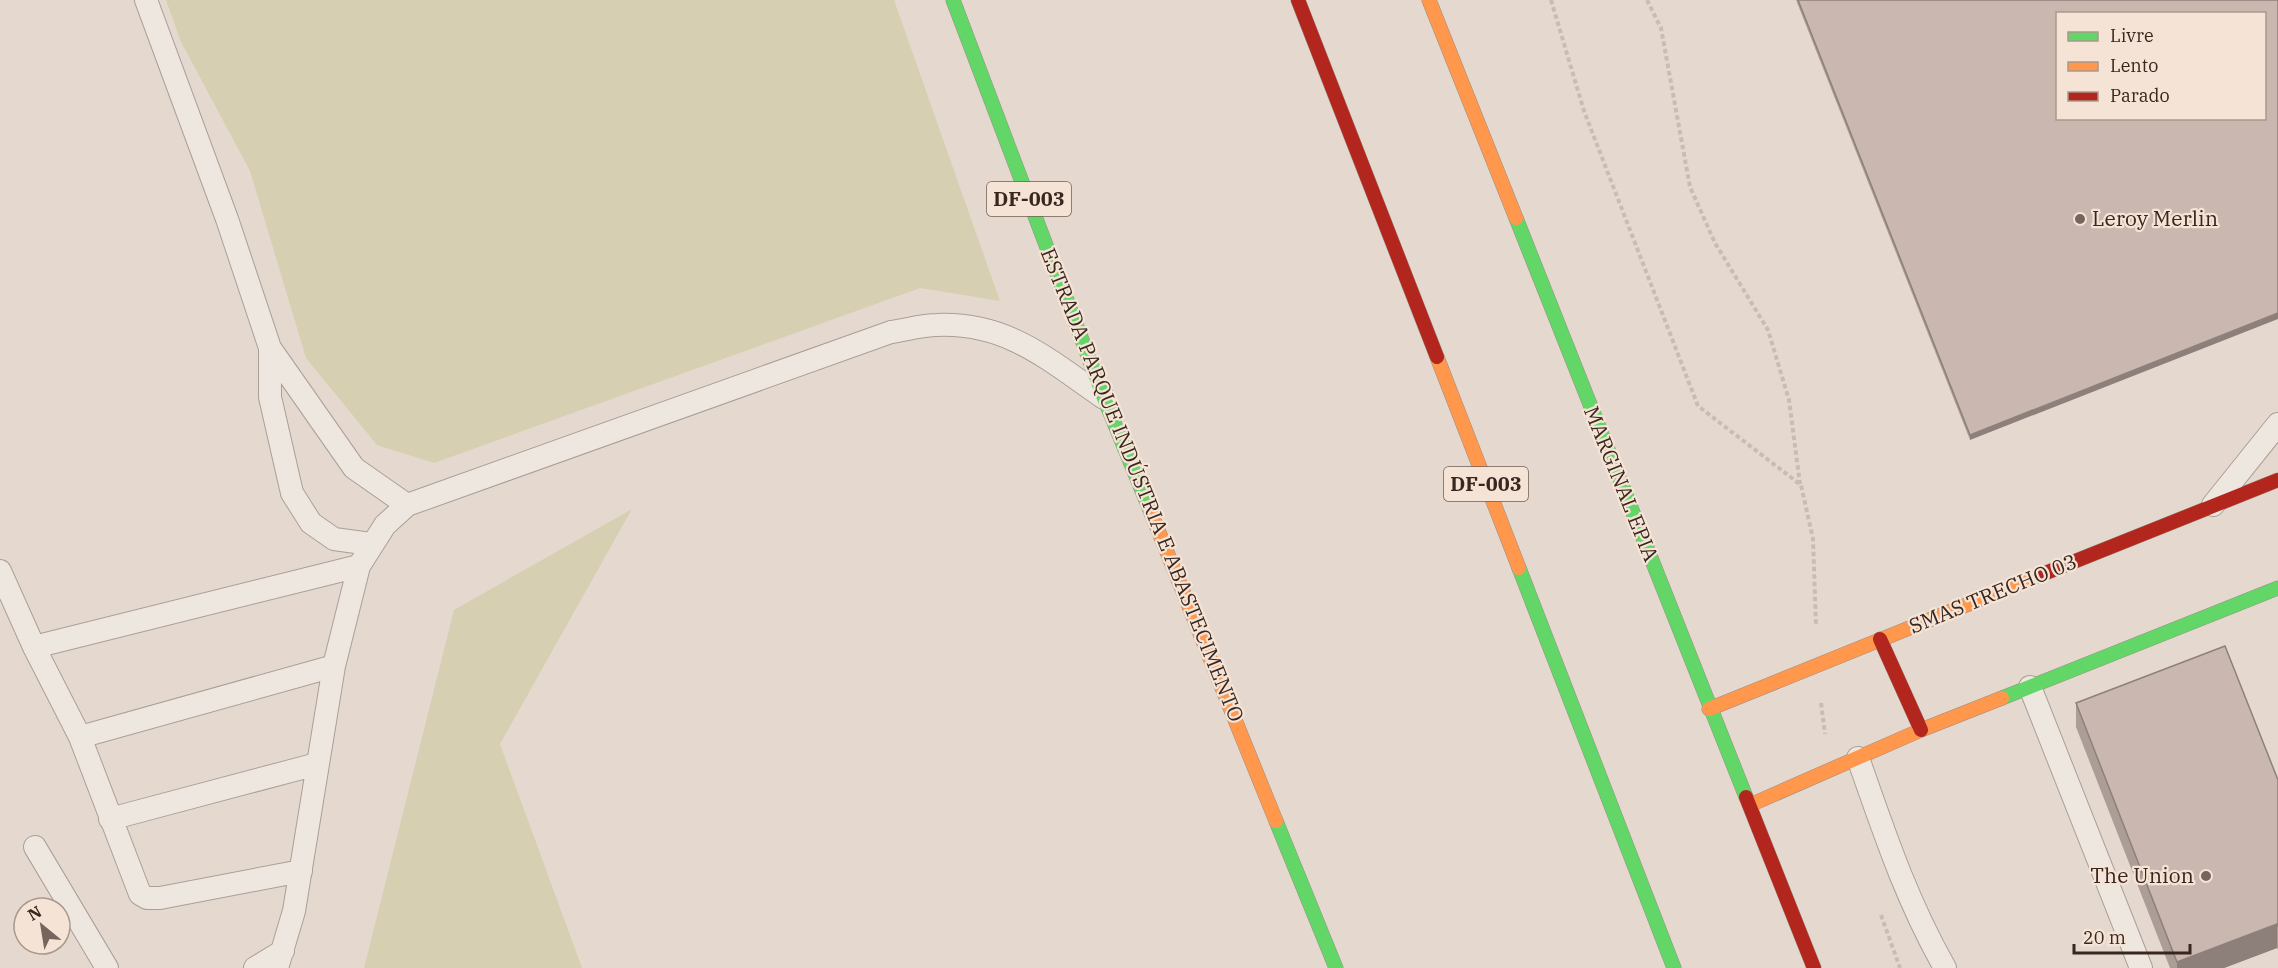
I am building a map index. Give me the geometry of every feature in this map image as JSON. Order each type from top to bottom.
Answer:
[{"type":"main road","name":"ESTRADA PARQUE INDÚSTRIA E ABASTECIMENTO","points":[[953,0],[1104,399],[1336,968]]},
{"type":"main road","name":"DF-003","points":[[1298,0],[1674,968]]},
{"type":"main road","name":"MARGINAL EPIA","points":[[1429,0],[1709,709],[1750,805],[1814,968]]},
{"type":"main road","name":"SMAS TRECHO 03","points":[[1709,709],[2278,480]]},
{"type":"main road","points":[[1750,805],[1921,730],[2278,588]]},
{"type":"main road","points":[[1880,639],[1921,730]]},
{"type":"lane","points":[[146,0],[234,240],[270,348],[354,468],[407,505]]},
{"type":"lane","points":[[255,968],[280,959],[294,911],[334,666],[359,566],[370,544],[385,525],[407,505],[891,332],[936,325],[967,326],[1002,334],[1028,345],[1104,399]]},
{"type":"lane","points":[[270,348],[270,397],[292,493],[310,523],[334,539],[370,544]]},
{"type":"lane","points":[[2213,506],[2278,424]]},
{"type":"lane","points":[[34,647],[359,566]]},
{"type":"lane","points":[[0,571],[34,647],[80,737],[136,889],[140,894],[147,898],[160,898],[301,871]]},
{"type":"lane","points":[[80,737],[334,666]]},
{"type":"lane","points":[[2030,687],[2141,968]]},
{"type":"lane","points":[[1858,758],[1901,880],[1923,931],[1945,968]]},
{"type":"lane","points":[[110,819],[317,764]]},
{"type":"lane","points":[[35,847],[108,968]]},
{"type":"path","points":[[1551,0],[1584,111],[1698,406],[1800,485]]},
{"type":"path","points":[[1647,0],[1661,28],[1690,187],[1715,243],[1768,330],[1789,400],[1800,485],[1814,539],[1817,665],[1828,771]]},
{"type":"path","points":[[1880,913],[1900,968]]},
{"type":"shaded area","points":[[166,0],[894,0],[1000,301],[920,288],[434,463],[377,445],[306,358],[250,171],[181,42]]},
{"type":"shaded area","points":[[632,509],[500,744],[582,968],[364,968],[454,610]]},
{"type":"building","name":"Leroy Merlin","points":[[1798,0],[2278,0],[2278,313],[1970,435]]},
{"type":"building","name":"The Union","points":[[2225,646],[2278,780],[2278,927],[2277,924],[2177,962],[2076,703]]},
{"type":"traffic: fast","points":[[953,0],[1104,398],[1152,515]]},
{"type":"traffic: fast","points":[[1516,218],[1746,797]]},
{"type":"traffic: fast","points":[[1519,568],[1674,968]]},
{"type":"traffic: fast","points":[[2002,698],[2278,588]]},
{"type":"traffic: fast","points":[[1276,821],[1336,968]]},
{"type":"traffic: slow","points":[[1429,0],[1516,218]]},
{"type":"traffic: slow","points":[[1437,357],[1519,568]]},
{"type":"traffic: slow","points":[[1152,515],[1276,821]]},
{"type":"traffic: slow","points":[[1709,709],[2038,576]]},
{"type":"traffic: slow","points":[[1750,805],[1921,730],[2002,698]]},
{"type":"traffic: jam","points":[[1298,0],[1437,357]]},
{"type":"traffic: jam","points":[[2038,576],[2278,480]]},
{"type":"traffic: jam","points":[[1880,639],[1921,730]]},
{"type":"traffic: jam","points":[[1746,797],[1814,968]]},
{"type":"place","name":"Leroy Merlin","points":[[2080,219]]},
{"type":"place","name":"The Union","points":[[2206,876]]}]
